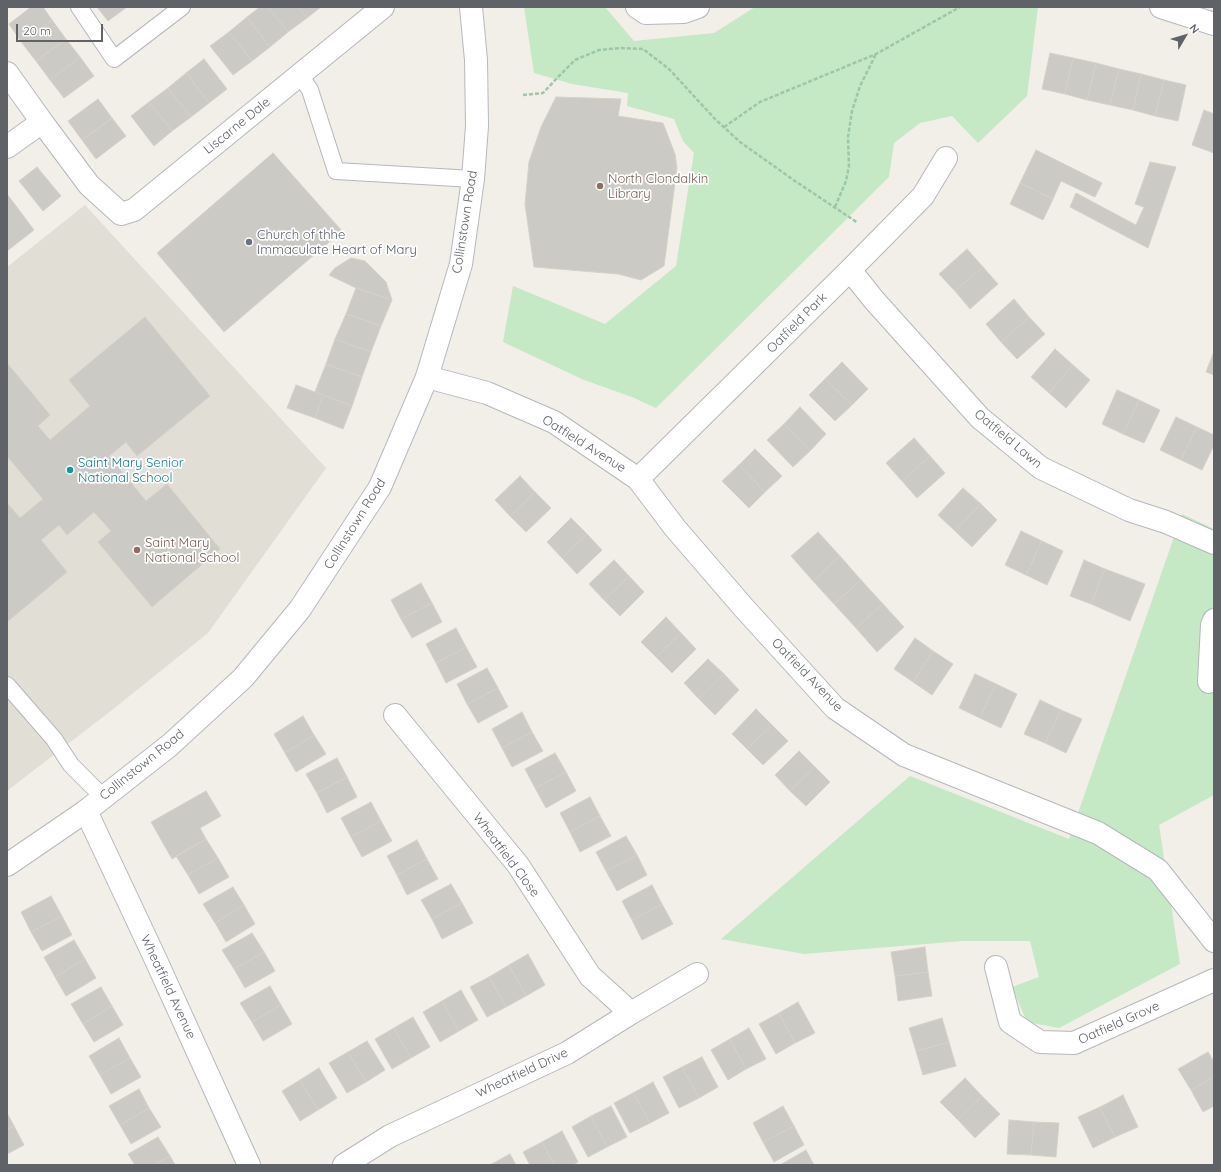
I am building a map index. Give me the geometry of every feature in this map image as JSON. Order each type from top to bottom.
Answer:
[{"type":"street","name":"Liscarne Dale","points":[[42,122],[89,185],[122,214],[134,210],[382,7]]},
{"type":"street","name":"Collinstown Road","points":[[7,865],[86,811],[170,745],[243,678],[300,609],[380,487],[427,377],[461,264],[473,179],[477,126],[476,60],[471,7]]},
{"type":"street","points":[[637,7],[646,13],[684,12],[698,7]]},
{"type":"street","points":[[1161,7],[1214,24]]},
{"type":"street","points":[[7,73],[42,122],[7,147]]},
{"type":"street","name":"Oatfield Park","points":[[638,479],[923,196],[946,158]]},
{"type":"street","name":"Oatfield Lawn","points":[[850,270],[874,300],[980,418],[1040,468],[1129,510],[1166,522],[1214,543]]},
{"type":"street","name":"Oatfield Avenue","points":[[427,377],[487,393],[554,422],[638,479],[675,528],[744,608],[835,708],[904,755],[1098,832],[1158,870],[1214,941]]},
{"type":"street","points":[[1209,682],[1212,626],[1214,620]]},
{"type":"street","name":"Wheatfield Close","points":[[395,715],[518,865],[590,976],[631,1013]]},
{"type":"street","name":"Wheatfield Avenue","points":[[86,811],[156,958],[249,1165]]},
{"type":"street","name":"Oatfield Grove","points":[[996,967],[1010,1022],[1040,1042],[1074,1043],[1214,980]]},
{"type":"street","name":"Wheatfield Drive","points":[[344,1165],[390,1136],[567,1053],[697,974]]},
{"type":"lane","points":[[78,7],[114,59],[182,7]]},
{"type":"lane","points":[[300,74],[310,90],[336,171],[473,179]]},
{"type":"lane","points":[[7,685],[54,739],[72,765],[103,797]]},
{"type":"path","points":[[724,128],[760,102],[876,54],[960,7]]},
{"type":"path","points":[[523,95],[543,93],[575,60],[599,50],[621,48],[643,49],[668,69],[724,128],[740,142],[858,223]]},
{"type":"path","points":[[835,207],[846,181],[849,166],[848,138],[852,110],[860,86],[876,54]]},
{"type":"shaded area","name":"Saint Mary National School","points":[[85,205],[326,468],[208,633],[112,710],[7,791],[7,267]]},
{"type":"green space","points":[[524,7],[605,7],[634,41],[714,33],[755,7],[1038,7],[1027,96],[978,143],[952,116],[920,123],[894,143],[889,177],[656,408],[632,397],[584,380],[503,342],[513,286],[605,324],[676,266],[694,153],[683,141],[674,119],[627,106],[628,93],[572,84],[534,73]]},
{"type":"green space","points":[[1182,514],[1214,529],[1214,795],[1159,825],[1180,964],[1059,1028],[1027,1022],[1012,987],[1039,977],[1030,941],[962,941],[804,954],[721,939],[910,776],[1069,839]]},
{"type":"building","points":[[31,7],[43,7],[52,20],[22,43],[9,24]]},
{"type":"building","points":[[97,7],[127,7],[108,21]]},
{"type":"building","points":[[260,7],[268,7],[288,32],[270,47],[247,17]]},
{"type":"building","points":[[268,7],[298,7],[307,18],[288,32]]},
{"type":"building","points":[[298,7],[321,7],[307,18]]},
{"type":"building","points":[[247,17],[270,47],[252,61],[229,32]]},
{"type":"building","points":[[52,20],[66,39],[36,61],[22,43]]},
{"type":"building","points":[[229,32],[252,61],[233,75],[210,46]]},
{"type":"building","points":[[66,39],[80,57],[50,80],[36,61]]},
{"type":"building","points":[[1050,53],[1073,58],[1065,94],[1042,89]]},
{"type":"building","points":[[80,57],[94,76],[64,98],[50,80]]},
{"type":"building","points":[[1073,58],[1096,63],[1087,100],[1065,94]]},
{"type":"building","points":[[204,59],[227,89],[209,103],[186,73]]},
{"type":"building","points":[[1096,63],[1119,69],[1110,105],[1087,100]]},
{"type":"building","points":[[1119,69],[1141,74],[1133,110],[1110,105]]},
{"type":"building","points":[[186,73],[209,103],[191,117],[168,88]]},
{"type":"building","points":[[1141,74],[1164,80],[1155,116],[1133,110]]},
{"type":"building","points":[[1164,80],[1186,85],[1178,121],[1155,116]]},
{"type":"building","points":[[168,88],[191,117],[172,131],[149,102]]},
{"type":"building","name":"North Clondalkin Library","points":[[556,97],[621,99],[618,116],[663,123],[675,154],[677,168],[664,266],[641,280],[618,274],[534,267],[525,204],[529,162],[541,127]]},
{"type":"building","points":[[98,99],[112,118],[82,140],[68,121]]},
{"type":"building","points":[[149,102],[172,131],[154,146],[131,116]]},
{"type":"building","points":[[1204,110],[1214,114],[1214,153],[1192,145]]},
{"type":"building","points":[[112,118],[126,136],[96,159],[82,140]]},
{"type":"building","points":[[1036,150],[1102,183],[1095,197],[1061,181],[1053,199],[1020,183]]},
{"type":"building","name":"Church of thhe Immaculate Heart of Mary","points":[[273,153],[342,231],[224,332],[157,253]]},
{"type":"building","points":[[1150,162],[1176,167],[1148,248],[1070,207],[1076,193],[1136,225],[1144,207],[1135,204]]},
{"type":"building","points":[[37,167],[61,196],[43,211],[19,181]]},
{"type":"building","points":[[1020,183],[1053,199],[1043,220],[1010,204]]},
{"type":"building","points":[[7,194],[34,230],[7,251]]},
{"type":"building","points":[[967,249],[983,267],[955,291],[939,274]]},
{"type":"building","points":[[351,258],[365,261],[386,282],[392,300],[356,288],[329,275],[335,268]]},
{"type":"building","points":[[983,267],[998,284],[970,309],[955,291]]},
{"type":"building","points":[[356,288],[392,300],[381,326],[346,314]]},
{"type":"building","points":[[1014,299],[1029,317],[1001,342],[986,324]]},
{"type":"building","points":[[346,314],[381,326],[371,352],[335,339]]},
{"type":"building","name":"Saint Mary Senior National School","points":[[145,317],[210,396],[137,456],[126,442],[109,456],[146,501],[167,484],[220,549],[152,607],[98,542],[111,531],[94,512],[67,535],[59,525],[41,540],[67,572],[7,622],[7,503],[20,518],[43,499],[7,456],[7,363],[50,415],[38,426],[50,440],[90,406],[69,380]]},
{"type":"building","points":[[1029,317],[1045,334],[1017,359],[1001,342]]},
{"type":"building","points":[[335,339],[371,352],[362,377],[326,364]]},
{"type":"building","points":[[1055,349],[1073,365],[1049,393],[1031,377]]},
{"type":"building","points":[[1214,351],[1214,375],[1206,372]]},
{"type":"building","points":[[842,362],[868,389],[852,405],[825,379]]},
{"type":"building","points":[[326,364],[362,377],[352,406],[315,392]]},
{"type":"building","points":[[1073,365],[1090,380],[1066,408],[1049,393]]},
{"type":"building","points":[[825,379],[852,405],[835,421],[809,395]]},
{"type":"building","points":[[296,385],[323,395],[315,418],[287,408]]},
{"type":"building","points":[[1117,390],[1139,400],[1123,434],[1102,424]]},
{"type":"building","points":[[323,395],[352,406],[343,429],[315,418]]},
{"type":"building","points":[[1139,400],[1160,410],[1144,443],[1123,434]]},
{"type":"building","points":[[800,407],[826,434],[810,451],[784,424]]},
{"type":"building","points":[[1176,417],[1197,427],[1181,460],[1160,450]]},
{"type":"building","points":[[784,424],[810,451],[793,467],[767,440]]},
{"type":"building","points":[[1197,427],[1214,435],[1214,445],[1202,470],[1181,460]]},
{"type":"building","points":[[914,438],[930,456],[902,481],[886,463]]},
{"type":"building","points":[[755,449],[782,476],[765,492],[739,465]]},
{"type":"building","points":[[930,456],[945,473],[917,498],[902,481]]},
{"type":"building","points":[[739,465],[765,492],[749,508],[722,481]]},
{"type":"building","points":[[520,476],[535,492],[510,516],[495,500]]},
{"type":"building","points":[[963,488],[981,504],[955,531],[938,515]]},
{"type":"building","points":[[535,492],[551,508],[526,532],[510,516]]},
{"type":"building","points":[[981,504],[997,520],[972,547],[955,531]]},
{"type":"building","points":[[571,518],[587,534],[562,558],[547,542]]},
{"type":"building","points":[[1021,531],[1042,541],[1026,575],[1005,565]]},
{"type":"building","points":[[818,532],[840,556],[813,581],[791,556]]},
{"type":"building","points":[[587,534],[602,550],[577,574],[562,558]]},
{"type":"building","points":[[1042,541],[1063,551],[1047,585],[1026,575]]},
{"type":"building","points":[[840,556],[861,580],[834,604],[813,581]]},
{"type":"building","points":[[614,560],[629,576],[604,600],[589,584]]},
{"type":"building","points":[[1084,560],[1105,569],[1091,604],[1070,596]]},
{"type":"building","points":[[1105,569],[1145,584],[1130,621],[1091,604]]},
{"type":"building","points":[[629,576],[644,592],[620,616],[604,600]]},
{"type":"building","points":[[861,580],[883,604],[856,628],[834,604]]},
{"type":"building","points":[[421,583],[432,603],[401,619],[391,600]]},
{"type":"building","points":[[432,603],[442,622],[412,638],[401,619]]},
{"type":"building","points":[[883,604],[904,627],[877,652],[856,628]]},
{"type":"building","points":[[666,617],[681,633],[656,657],[641,642]]},
{"type":"building","points":[[456,628],[466,647],[436,663],[426,644]]},
{"type":"building","points":[[681,633],[696,649],[672,673],[656,657]]},
{"type":"building","points":[[915,638],[933,651],[913,682],[894,669]]},
{"type":"building","points":[[466,647],[477,667],[446,683],[436,663]]},
{"type":"building","points":[[933,651],[953,664],[932,695],[913,682]]},
{"type":"building","points":[[708,659],[724,674],[699,699],[684,683]]},
{"type":"building","points":[[487,668],[498,688],[467,704],[457,684]]},
{"type":"building","points":[[724,674],[739,690],[715,715],[699,699]]},
{"type":"building","points":[[975,674],[996,684],[980,718],[959,708]]},
{"type":"building","points":[[996,684],[1017,694],[1001,728],[980,718]]},
{"type":"building","points":[[498,688],[508,707],[478,723],[467,704]]},
{"type":"building","points":[[1040,700],[1061,710],[1045,743],[1024,734]]},
{"type":"building","points":[[756,709],[772,725],[747,749],[732,734]]},
{"type":"building","points":[[1061,710],[1082,719],[1066,753],[1045,743]]},
{"type":"building","points":[[522,712],[532,732],[502,748],[492,729]]},
{"type":"building","points":[[303,716],[314,735],[285,753],[274,734]]},
{"type":"building","points":[[772,725],[788,741],[763,765],[747,749]]},
{"type":"building","points":[[532,732],[543,751],[512,767],[502,748]]},
{"type":"building","points":[[314,735],[326,754],[296,772],[285,753]]},
{"type":"building","points":[[799,751],[815,767],[790,791],[775,775]]},
{"type":"building","points":[[555,753],[566,772],[535,788],[525,769]]},
{"type":"building","points":[[337,758],[347,777],[317,793],[306,774]]},
{"type":"building","points":[[815,767],[830,782],[806,806],[790,791]]},
{"type":"building","points":[[566,772],[576,791],[546,808],[535,788]]},
{"type":"building","points":[[347,777],[357,797],[327,813],[317,793]]},
{"type":"building","points":[[206,791],[221,816],[200,828],[206,839],[172,859],[151,822]]},
{"type":"building","points":[[590,797],[600,816],[570,832],[560,813]]},
{"type":"building","points":[[371,802],[381,821],[351,837],[341,818]]},
{"type":"building","points":[[600,816],[611,836],[580,852],[570,832]]},
{"type":"building","points":[[381,821],[392,841],[362,857],[351,837]]},
{"type":"building","points":[[626,836],[637,855],[606,871],[596,852]]},
{"type":"building","points":[[206,839],[218,858],[188,875],[176,856]]},
{"type":"building","points":[[417,840],[427,859],[397,875],[387,856]]},
{"type":"building","points":[[637,855],[647,875],[617,891],[606,871]]},
{"type":"building","points":[[218,858],[229,877],[199,894],[188,875]]},
{"type":"building","points":[[427,859],[438,879],[407,895],[397,875]]},
{"type":"building","points":[[451,884],[462,903],[432,919],[421,900]]},
{"type":"building","points":[[652,885],[662,904],[632,920],[622,901]]},
{"type":"building","points":[[233,887],[244,905],[215,923],[203,904]]},
{"type":"building","points":[[51,896],[62,916],[31,932],[21,912]]},
{"type":"building","points":[[462,903],[473,923],[442,939],[432,919]]},
{"type":"building","points":[[662,904],[673,924],[642,940],[632,920]]},
{"type":"building","points":[[244,905],[255,924],[226,942],[215,923]]},
{"type":"building","points":[[62,916],[72,935],[42,951],[31,932]]},
{"type":"building","points":[[252,933],[264,952],[234,969],[222,950]]},
{"type":"building","points":[[74,940],[85,959],[55,977],[44,957]]},
{"type":"building","points":[[925,947],[928,972],[895,976],[891,952]]},
{"type":"building","points":[[264,952],[275,971],[245,988],[234,969]]},
{"type":"building","points":[[528,954],[545,985],[526,996],[509,965]]},
{"type":"building","points":[[85,959],[96,978],[66,996],[55,977]]},
{"type":"building","points":[[509,965],[526,996],[506,1007],[489,977]]},
{"type":"building","points":[[928,972],[932,996],[898,1001],[895,976]]},
{"type":"building","points":[[489,977],[506,1007],[487,1017],[470,987]]},
{"type":"building","points":[[270,986],[281,1005],[252,1022],[240,1003]]},
{"type":"building","points":[[101,987],[112,1006],[83,1024],[71,1004]]},
{"type":"building","points":[[461,990],[478,1020],[459,1031],[442,1001]]},
{"type":"building","points":[[442,1001],[459,1031],[440,1042],[423,1012]]},
{"type":"building","points":[[798,1002],[815,1033],[795,1043],[779,1013]]},
{"type":"building","points":[[281,1005],[292,1024],[263,1041],[252,1022]]},
{"type":"building","points":[[112,1006],[123,1025],[94,1042],[83,1024]]},
{"type":"building","points":[[779,1013],[795,1043],[776,1054],[759,1024]]},
{"type":"building","points":[[413,1017],[430,1047],[411,1058],[394,1028]]},
{"type":"building","points":[[942,1018],[949,1042],[916,1051],[909,1028]]},
{"type":"building","points":[[394,1028],[411,1058],[392,1069],[375,1039]]},
{"type":"building","points":[[749,1028],[766,1059],[746,1069],[730,1039]]},
{"type":"building","points":[[119,1038],[130,1058],[100,1075],[89,1056]]},
{"type":"building","points":[[730,1039],[746,1069],[728,1080],[711,1050]]},
{"type":"building","points":[[367,1041],[385,1070],[366,1082],[348,1052]]},
{"type":"building","points":[[949,1042],[956,1066],[923,1075],[916,1051]]},
{"type":"building","points":[[348,1052],[366,1082],[347,1093],[329,1063]]},
{"type":"building","points":[[1208,1052],[1214,1062],[1214,1077],[1191,1090],[1178,1069]]},
{"type":"building","points":[[702,1057],[718,1087],[699,1098],[682,1067]]},
{"type":"building","points":[[130,1058],[141,1077],[111,1094],[100,1075]]},
{"type":"building","points":[[682,1067],[699,1098],[679,1108],[663,1077]]},
{"type":"building","points":[[319,1068],[337,1098],[318,1110],[300,1080]]},
{"type":"building","points":[[1214,1077],[1214,1106],[1203,1112],[1191,1090]]},
{"type":"building","points":[[965,1078],[982,1096],[958,1120],[940,1102]]},
{"type":"building","points":[[300,1080],[318,1110],[300,1121],[282,1091]]},
{"type":"building","points":[[653,1082],[669,1113],[650,1123],[633,1093]]},
{"type":"building","points":[[139,1089],[149,1108],[120,1125],[109,1106]]},
{"type":"building","points":[[633,1093],[650,1123],[630,1133],[614,1103]]},
{"type":"building","points":[[1123,1095],[1138,1127],[1115,1137],[1100,1107]]},
{"type":"building","points":[[982,1096],[1000,1114],[975,1138],[958,1120]]},
{"type":"building","points":[[611,1106],[627,1137],[607,1147],[591,1116]]},
{"type":"building","points":[[783,1106],[794,1126],[763,1142],[753,1123]]},
{"type":"building","points":[[1100,1107],[1115,1137],[1093,1148],[1078,1117]]},
{"type":"building","points":[[149,1108],[161,1127],[131,1144],[120,1125]]},
{"type":"building","points":[[7,1113],[14,1126],[7,1130]]},
{"type":"building","points":[[591,1116],[607,1147],[588,1157],[572,1127]]},
{"type":"building","points":[[1009,1120],[1034,1122],[1031,1155],[1007,1154]]},
{"type":"building","points":[[1034,1122],[1059,1123],[1056,1157],[1031,1155]]},
{"type":"building","points":[[14,1126],[24,1145],[7,1154],[7,1130]]},
{"type":"building","points":[[794,1126],[804,1145],[774,1162],[763,1142]]},
{"type":"building","points":[[562,1131],[578,1162],[572,1165],[554,1165],[542,1142]]},
{"type":"building","points":[[158,1137],[170,1156],[154,1165],[135,1165],[128,1154]]},
{"type":"building","points":[[542,1142],[554,1165],[530,1165],[523,1152]]},
{"type":"building","points":[[806,1150],[814,1165],[780,1165]]},
{"type":"building","points":[[510,1154],[516,1165],[490,1165]]},
{"type":"building","points":[[170,1156],[175,1165],[154,1165]]},
{"type":"place","name":"North Clondalkin Library","points":[[600,186]]},
{"type":"place","name":"Church of thhe Immaculate Heart of Mary","points":[[249,242]]},
{"type":"place","name":"Saint Mary Senior National School","points":[[70,470]]},
{"type":"place","name":"Saint Mary National School","points":[[137,550]]}]
